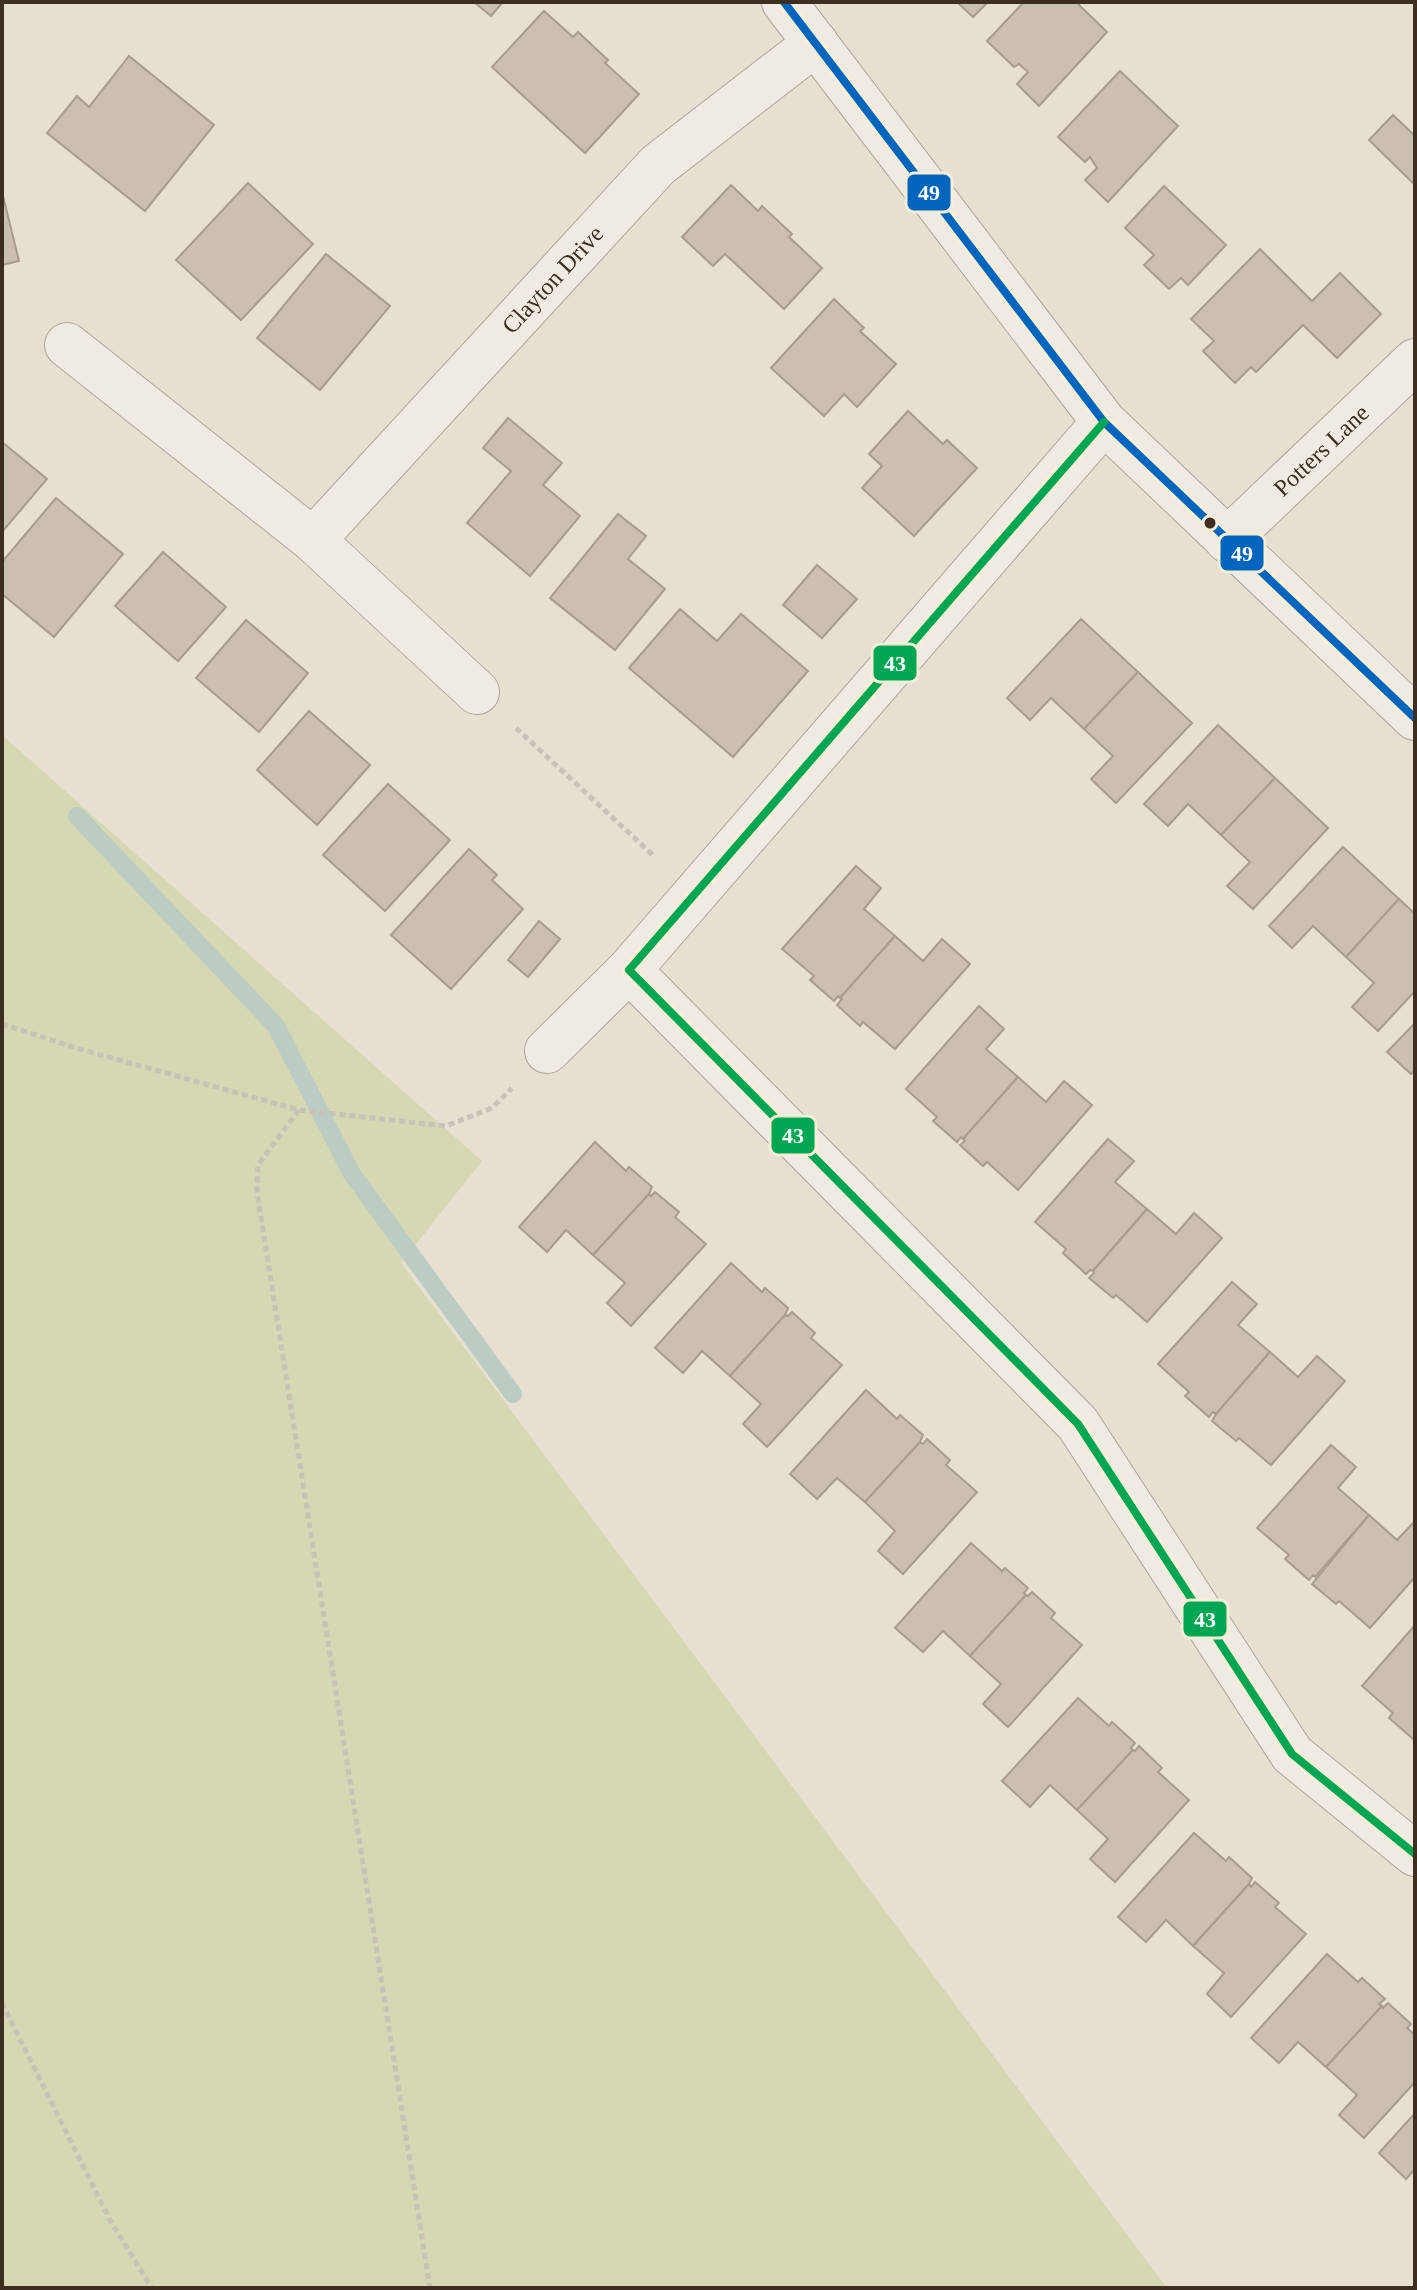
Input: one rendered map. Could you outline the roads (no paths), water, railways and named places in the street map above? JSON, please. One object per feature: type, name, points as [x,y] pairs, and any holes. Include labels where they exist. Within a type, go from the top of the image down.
[{"type":"street","points":[[784,2],[1104,422],[1415,718]]},
{"type":"street","name":"Clayton Drive","points":[[313,540],[658,165],[816,43]]},
{"type":"street","points":[[67,345],[313,540],[477,692]]},
{"type":"street","name":"Potters Lane","points":[[1227,540],[1415,361]]},
{"type":"street","points":[[547,1051],[629,970],[1104,422]]},
{"type":"street","points":[[629,970],[1078,1424],[1292,1754],[1415,1854]]},
{"type":"waterway","points":[[77,816],[276,1026],[352,1174],[513,1394]]}]
